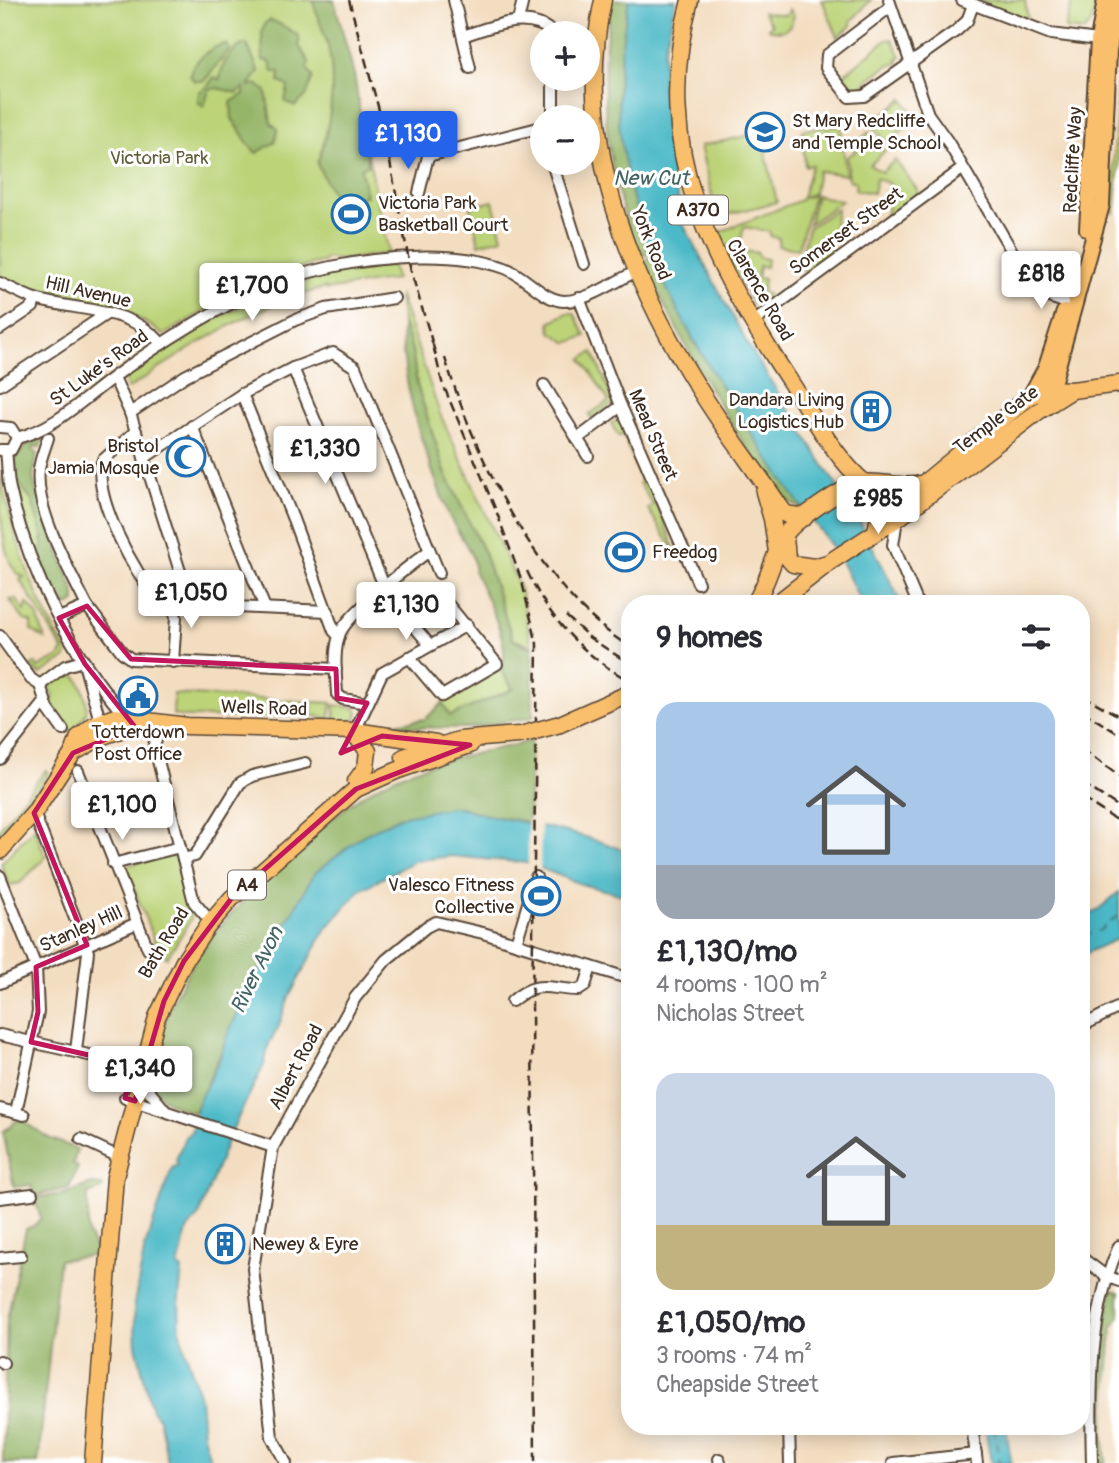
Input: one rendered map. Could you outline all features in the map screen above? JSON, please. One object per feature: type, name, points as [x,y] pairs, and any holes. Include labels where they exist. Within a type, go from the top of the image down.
[{"type":"highway","name":"York Road","points":[[596,105],[596,49],[603,0]]},
{"type":"highway","name":"Clarence Road","points":[[690,0],[675,75],[683,156],[710,244],[751,323],[818,425],[851,470],[868,484]]},
{"type":"highway","name":"York Road","points":[[600,136],[609,192],[637,271],[684,363],[785,514],[801,519]]},
{"type":"highway","name":"Temple Gate","points":[[1030,396],[1050,389],[1072,390],[1119,384]]},
{"type":"highway","name":"Temple Gate","points":[[824,564],[897,519],[1039,411],[1072,390]]},
{"type":"highway","points":[[758,595],[785,534],[841,488],[868,484],[906,487],[925,483],[1030,396]]},
{"type":"highway","name":"Clarence Road","points":[[818,425],[841,488]]},
{"type":"highway","name":"York Road","points":[[756,474],[770,509],[777,554]]},
{"type":"highway","points":[[868,484],[883,502],[873,532]]},
{"type":"highway","points":[[785,534],[785,549],[789,561],[797,566],[824,564]]},
{"type":"highway","points":[[777,554],[787,570],[801,573],[824,564]]},
{"type":"highway","points":[[787,595],[824,564]]},
{"type":"highway","name":"Bath Road","points":[[93,1463],[102,1372],[111,1211],[133,1065],[162,984],[188,937],[205,915],[291,832],[356,781],[385,764],[443,743],[464,743],[521,735],[560,724],[621,698]]},
{"type":"highway","name":"Wells Road","points":[[0,850],[34,813],[73,753],[100,728],[127,722],[168,727],[264,726],[443,743]]},
{"type":"highway","points":[[356,781],[366,766],[368,735],[408,732],[449,736],[464,743]]},
{"type":"highway","name":"Bath Road","points":[[130,1099],[157,1017],[184,961],[207,927],[231,899],[293,842],[363,785],[464,743]]},
{"type":"highway","name":"Bath Road","points":[[145,1081],[157,1017]]},
{"type":"main road","name":"Redcliffe Way","points":[[1030,396],[1046,367],[1067,303],[1090,213],[1098,40],[1105,0]]},
{"type":"main road","name":"Redcliffe Way","points":[[1039,411],[1050,389],[1102,205],[1116,0]]},
{"type":"street","points":[[454,0],[470,68]]},
{"type":"street","points":[[518,21],[523,0]]},
{"type":"street","points":[[962,0],[1051,34],[1098,40]]},
{"type":"street","points":[[973,5],[967,21],[910,65],[859,99],[845,93],[826,68],[825,62],[832,48],[889,4],[910,65],[928,114],[1033,287],[1043,295],[1067,303]]},
{"type":"street","points":[[463,36],[518,21],[530,24]]},
{"type":"street","points":[[419,193],[428,156],[530,130]]},
{"type":"street","name":"Somerset Street","points":[[751,323],[962,169]]},
{"type":"street","points":[[556,175],[584,264]]},
{"type":"street","name":"St Luke's Road","points":[[18,438],[42,431],[162,344],[257,292],[303,275],[360,262],[440,257],[491,264],[520,274],[549,297],[565,301],[579,298]]},
{"type":"street","points":[[579,298],[637,271]]},
{"type":"street","name":"Hill Avenue","points":[[0,283],[35,299],[137,321],[162,344]]},
{"type":"street","points":[[130,413],[185,376],[295,320],[326,309],[394,298]]},
{"type":"street","name":"Mead Street","points":[[579,298],[621,406],[698,583]]},
{"type":"street","points":[[0,329],[33,307],[35,299]]},
{"type":"street","points":[[0,385],[108,313]]},
{"type":"street","points":[[144,458],[242,394],[293,368],[326,355],[340,355],[355,367],[439,573]]},
{"type":"street","points":[[293,368],[385,588]]},
{"type":"street","points":[[114,377],[130,413],[190,603]]},
{"type":"street","points":[[544,385],[588,456]]},
{"type":"street","points":[[242,394],[334,631],[339,636]]},
{"type":"street","points":[[577,439],[621,406]]},
{"type":"street","points":[[1,424],[11,428],[18,438],[14,448],[3,451],[14,508],[59,618],[84,663],[127,722]]},
{"type":"street","points":[[192,426],[265,608]]},
{"type":"street","points":[[136,431],[103,460],[101,483],[125,550],[159,601],[172,604],[328,611]]},
{"type":"street","points":[[48,438],[38,471],[40,491],[59,548],[87,606],[127,656],[173,662],[336,669]]},
{"type":"street","points":[[897,519],[893,541],[895,552],[914,595]]},
{"type":"street","points":[[367,703],[339,697],[336,669],[339,636],[347,623],[429,551]]},
{"type":"street","points":[[409,657],[442,696],[497,664],[437,592]]},
{"type":"street","points":[[172,604],[176,617],[173,662]]},
{"type":"street","points":[[59,618],[87,606]]},
{"type":"street","points":[[407,618],[430,645]]},
{"type":"street","points":[[368,735],[364,716],[367,703],[382,673],[467,625]]},
{"type":"street","points":[[0,636],[32,679],[40,685],[45,702],[63,730]]},
{"type":"street","points":[[40,685],[65,666],[76,649]]},
{"type":"street","points":[[65,666],[84,663]]},
{"type":"street","points":[[84,663],[100,728]]},
{"type":"street","points":[[0,759],[45,702]]},
{"type":"street","points":[[168,727],[154,739],[155,751],[194,902],[205,915]]},
{"type":"street","points":[[183,859],[195,856],[240,783],[252,776],[305,763]]},
{"type":"street","points":[[78,771],[148,949]]},
{"type":"street","points":[[34,813],[87,946],[76,1051]]},
{"type":"street","points":[[113,863],[180,847]]},
{"type":"street","points":[[0,876],[36,967],[38,1012],[20,1113],[0,1109]]},
{"type":"street","points":[[516,943],[536,877]]},
{"type":"street","name":"Albert Road","points":[[286,1463],[272,1437],[253,1269],[273,1147],[351,1005],[396,951],[436,922],[516,943],[621,976]]},
{"type":"street","name":"Stanley Hill","points":[[0,983],[137,923]]},
{"type":"street","points":[[512,1001],[526,990],[545,985],[579,990],[585,986],[591,967]]},
{"type":"street","points":[[1090,1022],[1119,1007]]},
{"type":"street","points":[[0,1035],[133,1065]]},
{"type":"street","points":[[145,1081],[149,1091],[166,1111]]},
{"type":"street","points":[[130,1099],[273,1147]]},
{"type":"street","points":[[81,1139],[119,1157]]},
{"type":"street","points":[[0,1198],[32,1194]]},
{"type":"street","points":[[1092,1463],[1090,1385],[1106,1276],[1119,1246]]},
{"type":"street","points":[[0,1258],[20,1256]]},
{"type":"street","points":[[1090,1264],[1106,1276],[1119,1280]]},
{"type":"street","points":[[789,1435],[790,1463]]},
{"type":"street","points":[[893,1463],[976,1458],[973,1435]]},
{"type":"highlighted area","points":[[87,606],[131,659],[336,669],[337,698],[367,703],[341,753],[382,736],[470,745],[356,789],[231,899],[184,961],[164,1001],[135,1101],[125,1098],[133,1065],[31,1042],[38,1012],[36,967],[87,945],[34,813],[73,753],[135,727],[85,664],[59,618]]},
{"type":"green space","name":"Victoria Park","points":[[0,0],[334,0],[389,253],[341,260],[326,258],[323,262],[311,264],[215,305],[163,335],[126,313],[20,286],[0,277]]},
{"type":"green space","points":[[313,0],[334,0],[354,74],[368,165],[361,168],[366,196],[336,202],[317,164],[329,121],[332,76],[328,46]]},
{"type":"green space","points":[[612,0],[629,0],[620,97],[632,189],[651,252],[640,258],[619,195],[607,131],[605,65]]},
{"type":"green space","points":[[822,0],[871,0],[851,21],[851,26],[838,37]]},
{"type":"green space","points":[[977,0],[1025,0],[1028,21]]},
{"type":"green space","points":[[1073,0],[1097,0],[1091,23],[1084,31],[1065,29]]},
{"type":"green space","points":[[789,9],[794,16],[790,26],[782,31],[768,28],[772,25],[763,12],[787,15]]},
{"type":"green space","points":[[270,20],[299,36],[299,46],[309,62],[307,68],[313,77],[306,96],[295,106],[285,102],[288,86],[279,82],[280,72],[273,72],[270,62],[263,60],[262,32],[265,23]]},
{"type":"green space","points":[[892,39],[901,56],[897,58],[899,63],[889,65],[867,80],[860,91],[850,92],[840,78],[886,40]]},
{"type":"green space","points":[[226,44],[230,49],[204,81],[194,81],[190,75],[198,60],[215,47]]},
{"type":"green space","points":[[247,44],[259,72],[249,86],[257,84],[266,91],[271,123],[278,129],[275,142],[257,153],[232,119],[231,102],[244,94],[244,88],[237,93],[217,88],[209,90],[204,106],[198,102],[199,92],[207,87],[213,78],[220,79],[225,62],[232,52]]},
{"type":"green space","points":[[1119,68],[1119,167],[1114,213],[1111,208]]},
{"type":"green space","points":[[903,99],[917,119],[886,143],[871,123]]},
{"type":"green space","points":[[841,126],[846,175],[818,171],[814,193],[803,198],[814,195],[798,249],[778,246],[779,238],[770,236],[770,232],[744,227],[739,248],[723,246],[717,233],[801,200],[812,165],[805,166],[802,130]]},
{"type":"green space","points":[[869,132],[885,151],[870,165],[882,172],[895,160],[919,192],[886,218],[889,199],[892,199],[890,184],[876,178],[873,193],[855,190],[856,182],[849,180],[847,157],[856,151],[853,147]]},
{"type":"green space","points":[[761,133],[777,202],[717,217],[700,146]]},
{"type":"green space","points":[[816,195],[842,201],[809,224]]},
{"type":"green space","points":[[493,201],[502,238],[479,244],[470,207]]},
{"type":"green space","points":[[837,209],[829,257],[806,273],[799,265],[808,228]]},
{"type":"green space","points":[[723,249],[758,253],[758,257],[767,259],[766,267],[759,266],[757,278],[764,279],[762,293],[767,294],[769,300],[760,306],[752,304]]},
{"type":"green space","points":[[652,256],[695,344],[802,508],[786,498],[764,473],[716,398],[670,317],[643,262]]},
{"type":"green space","points":[[392,265],[396,279],[326,290],[325,288],[273,305],[247,317],[198,344],[128,389],[123,376],[185,336],[250,302],[319,277]]},
{"type":"green space","points":[[399,293],[440,414],[520,588],[532,648],[524,642],[513,640],[484,553],[445,472],[417,385],[412,350],[402,321]]},
{"type":"green space","points":[[567,313],[574,313],[586,336],[568,343],[551,332],[550,322]]},
{"type":"green space","points":[[402,321],[412,350],[417,385],[445,472],[484,553],[513,640],[532,648],[533,717],[469,728],[389,725],[425,719],[443,703],[450,716],[513,689],[500,668],[504,659],[504,648],[496,620],[474,570],[472,556],[448,513],[423,443],[405,371]]},
{"type":"green space","points":[[593,352],[614,403],[592,419],[589,415],[609,401],[582,359]]},
{"type":"green space","points":[[618,420],[630,440],[679,559],[648,509],[653,505],[639,483],[641,480],[623,434],[619,437],[611,423]]},
{"type":"green space","points":[[43,437],[40,447],[34,446],[33,451],[37,453],[33,478],[75,594],[75,602],[68,606],[57,598],[40,563],[43,538],[32,501],[14,476],[13,463],[19,454],[28,444]]},
{"type":"green space","points":[[0,475],[26,566],[44,610],[67,651],[66,658],[40,674],[30,667],[35,663],[38,668],[59,657],[63,650],[20,580],[24,577],[16,572],[10,562],[3,534]]},
{"type":"green space","points":[[14,479],[29,495],[39,517],[42,541],[40,563],[15,495]]},
{"type":"green space","points":[[16,599],[25,611],[27,603],[37,615],[45,639],[31,630],[31,622],[24,620],[10,600]]},
{"type":"green space","points":[[500,668],[513,689],[450,717],[442,702]]},
{"type":"green space","points":[[70,671],[80,683],[87,708],[83,718],[71,732],[50,706],[54,695],[48,685]]},
{"type":"green space","points":[[174,694],[332,703],[329,719],[302,713],[276,717],[187,717],[173,715]]},
{"type":"green space","points":[[334,705],[356,708],[358,713],[355,721],[335,722]]},
{"type":"green space","points":[[531,741],[528,822],[484,815],[461,807],[399,817],[362,836],[314,874],[250,987],[194,1113],[161,1097],[153,1082],[154,1065],[167,1015],[180,986],[216,932],[259,885],[341,811],[378,786],[433,764]]},
{"type":"green space","points":[[46,770],[48,772],[45,779],[0,835],[0,828]]},
{"type":"green space","points":[[34,828],[46,857],[20,883],[9,885],[1,863]]},
{"type":"green space","points":[[171,855],[176,859],[191,919],[167,958],[163,954],[166,951],[156,945],[128,874],[124,875],[122,870],[124,866]]},
{"type":"green space","points":[[19,1119],[49,1138],[77,1149],[73,1164],[78,1167],[69,1188],[33,1196],[31,1185],[14,1187],[3,1132]]},
{"type":"green space","points":[[91,1184],[103,1185],[102,1189],[88,1194],[88,1234],[98,1255],[59,1260],[38,1463],[3,1463],[7,1319],[26,1229],[34,1226],[41,1218],[34,1198],[64,1194]]},
{"type":"green space","points":[[1112,1290],[1119,1292],[1119,1317],[1112,1329],[1103,1432],[1106,1463],[1097,1463],[1097,1366]]},
{"type":"water","name":"New Cut","points":[[629,0],[676,0],[664,51],[663,98],[670,159],[684,226],[748,345],[862,526],[897,595],[858,595],[832,547],[788,488],[732,403],[680,315],[640,222],[627,172],[618,106],[622,45]]},
{"type":"water","points":[[451,807],[461,808],[542,826],[613,846],[621,849],[621,895],[581,884],[527,863],[450,856],[414,861],[360,890],[325,930],[289,997],[278,1028],[269,1043],[264,1065],[229,1136],[199,1215],[187,1230],[178,1267],[182,1269],[180,1332],[200,1398],[203,1434],[211,1463],[168,1463],[159,1419],[152,1410],[136,1346],[134,1304],[145,1247],[172,1168],[178,1165],[176,1160],[185,1137],[191,1132],[199,1100],[219,1061],[226,1038],[250,987],[314,874],[362,836],[399,817]]},
{"type":"water","points":[[1119,892],[1119,938],[1090,951],[1090,914]]},
{"type":"water","points":[[986,1435],[1007,1435],[1011,1463],[991,1463]]},
{"type":"pier","points":[[528,818],[541,822],[540,871],[528,867]]},
{"type":"ferry route","points":[[1090,934],[1099,931],[1119,915]]},
{"type":"ferry route","points":[[995,1435],[999,1463]]},
{"type":"railway","points":[[349,0],[382,121],[411,271],[436,355]]},
{"type":"railway","points":[[433,345],[442,382],[497,513],[522,582],[537,644],[532,1008],[535,1463]]},
{"type":"railway","points":[[445,358],[474,438],[515,519],[539,557],[567,592],[597,622],[621,640]]},
{"type":"railway","points":[[527,571],[545,604],[569,634],[597,660],[621,676]]},
{"type":"railway","points":[[566,616],[590,638],[621,658]]},
{"type":"railway","points":[[1090,700],[1119,716]]},
{"type":"railway","points":[[1090,716],[1119,734]]},
{"type":"railway","points":[[1090,755],[1119,776]]},
{"type":"railway","points":[[1090,788],[1119,807]]},
{"type":"railway","points":[[1090,803],[1119,822]]},
{"type":"place","name":"St Mary Redcliffe and Temple School","points":[[765,132]]},
{"type":"place","name":"Victoria Park Basketball Court","points":[[351,214]]},
{"type":"place","name":"Dandara Living Logistics Hub","points":[[871,411]]},
{"type":"place","name":"Bristol Jamia Mosque","points":[[186,457]]},
{"type":"place","name":"Freedog","points":[[625,552]]},
{"type":"place","name":"Totterdown Post Office","points":[[138,696]]},
{"type":"place","name":"Valesco Fitness Collective","points":[[541,896]]},
{"type":"place","name":"Newey & Eyre","points":[[225,1244]]},
{"type":"water label","name":"River Avon","points":[[257,970]]}]
